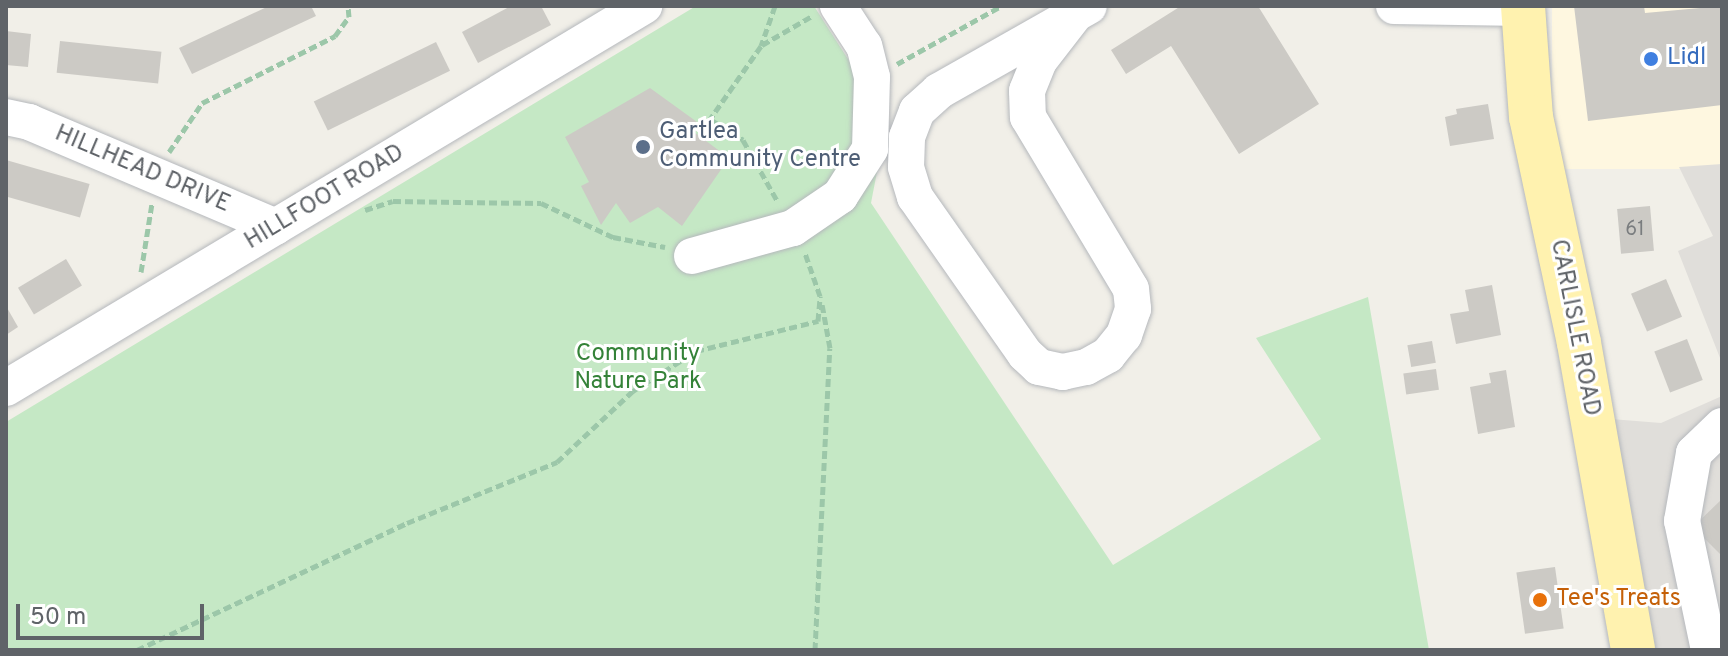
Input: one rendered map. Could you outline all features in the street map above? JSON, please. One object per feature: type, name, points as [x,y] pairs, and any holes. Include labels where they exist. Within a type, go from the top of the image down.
[{"type":"main road","name":"CARLISLE ROAD","points":[[1523,7],[1531,117],[1579,343],[1633,650]]},
{"type":"street","name":"HILLFOOT ROAD","points":[[6,388],[644,6]]},
{"type":"street","points":[[1394,6],[1523,7]]},
{"type":"street","points":[[692,256],[793,228],[840,196],[870,149],[872,77],[864,46],[826,10]]},
{"type":"street","points":[[1081,12],[1039,61],[1027,91],[1028,117],[1131,289],[1133,309],[1124,335],[1108,355],[1086,367],[1063,372],[1039,367],[1025,354],[915,197],[906,167],[907,137],[917,111],[928,101],[1081,12]]},
{"type":"street","name":"HILLHEAD DRIVE","points":[[6,117],[29,122],[276,227]]},
{"type":"street","points":[[1709,650],[1682,521],[1694,453],[1722,426]]},
{"type":"path","points":[[142,307],[141,251],[157,177],[184,123],[202,103],[335,36],[349,17],[348,6]]},
{"type":"path","points":[[775,6],[761,46],[710,119],[743,140],[793,228],[820,296],[830,348],[815,650]]},
{"type":"path","points":[[872,77],[1001,6]]},
{"type":"path","points":[[761,46],[826,10]]},
{"type":"path","points":[[358,212],[393,201],[541,203],[613,237],[692,256]]},
{"type":"path","points":[[137,650],[378,536],[557,462],[633,391],[696,351],[818,321],[820,296]]},
{"type":"shaded area","points":[[1552,6],[1722,6],[1722,169],[1552,169]]},
{"type":"shaded area","points":[[1722,164],[1722,363],[1678,251],[1713,236],[1679,167]]},
{"type":"shaded area","points":[[1722,396],[1722,650],[1655,650],[1611,419],[1661,423]]},
{"type":"green space","name":"Community Nature Park","points":[[696,6],[814,6],[887,120],[871,203],[1113,565],[1321,439],[1256,338],[1368,297],[1429,650],[6,650],[6,422]]},
{"type":"building","points":[[269,6],[311,6],[316,16],[192,74],[179,48]]},
{"type":"building","points":[[511,6],[541,6],[551,25],[478,63],[462,32]]},
{"type":"building","points":[[1181,6],[1258,6],[1319,104],[1239,154],[1171,46],[1126,74],[1111,50]]},
{"type":"building","name":"Lidl","points":[[1574,6],[1644,6],[1645,13],[1722,6],[1722,105],[1588,121]]},
{"type":"building","points":[[6,31],[31,34],[28,67],[6,65]]},
{"type":"building","points":[[60,41],[161,52],[158,83],[57,73]]},
{"type":"building","points":[[436,42],[450,71],[328,130],[314,102]]},
{"type":"building","name":"Gartlea Community Centre","points":[[650,88],[704,127],[694,132],[729,158],[682,226],[658,207],[630,223],[616,203],[601,225],[581,186],[589,182],[565,137]]},
{"type":"building","points":[[1488,104],[1494,139],[1450,146],[1445,117],[1457,114],[1456,109]]},
{"type":"building","points":[[6,160],[90,184],[80,218],[6,196]]},
{"type":"building","points":[[1650,206],[1654,251],[1621,254],[1617,209]]},
{"type":"building","points":[[66,259],[82,286],[34,314],[18,288]]},
{"type":"building","points":[[1666,279],[1682,317],[1647,332],[1631,294]]},
{"type":"building","points":[[1492,285],[1501,335],[1456,344],[1450,314],[1469,311],[1465,290]]},
{"type":"building","points":[[6,306],[18,327],[6,335]]},
{"type":"building","points":[[1687,339],[1703,380],[1670,393],[1654,352]]},
{"type":"building","points":[[1432,341],[1436,363],[1411,367],[1407,345]]},
{"type":"building","points":[[1436,369],[1439,390],[1406,394],[1403,374]]},
{"type":"building","points":[[1506,370],[1515,427],[1478,434],[1470,387],[1491,383],[1489,373]]},
{"type":"building","points":[[1722,499],[1722,556],[1693,527]]},
{"type":"building","name":"Tee's Treats","points":[[1555,567],[1564,628],[1525,634],[1516,572]]},
{"type":"place","name":"Lidl","points":[[1651,59]]},
{"type":"place","name":"Gartlea Community Centre","points":[[643,147]]},
{"type":"place","name":"Tee's Treats","points":[[1540,600]]}]
